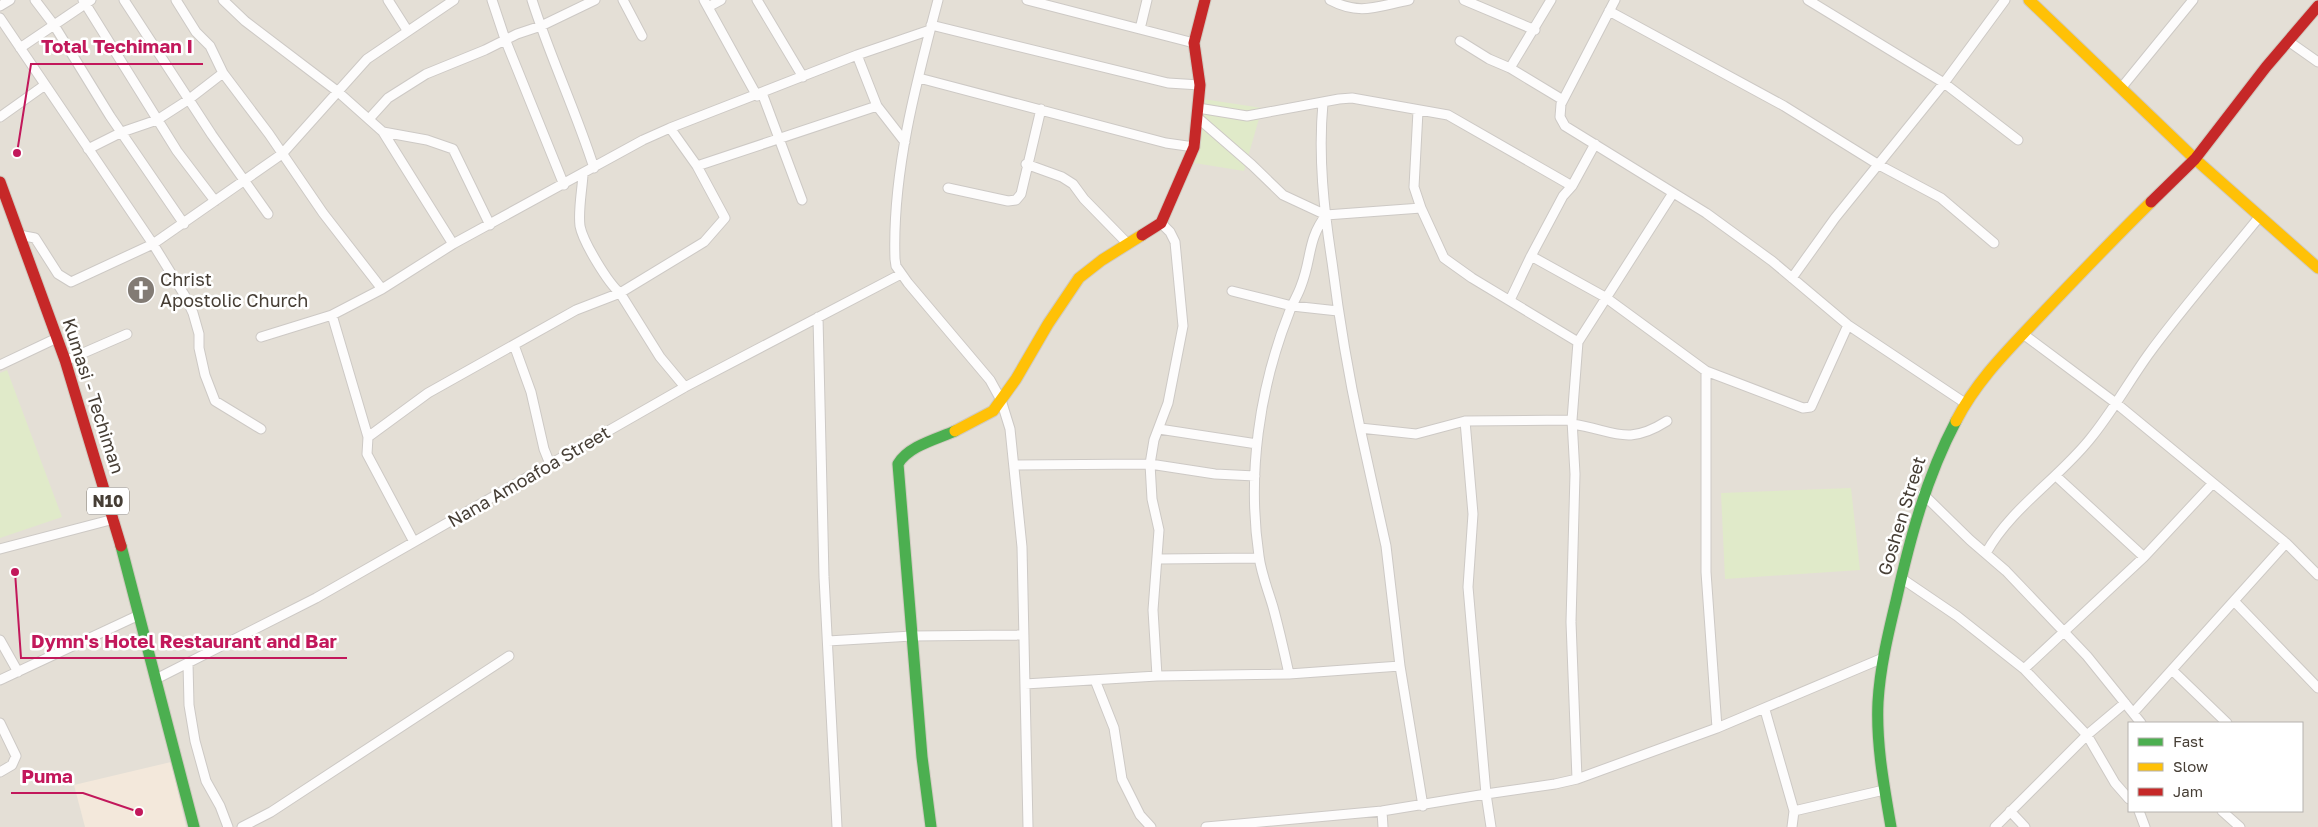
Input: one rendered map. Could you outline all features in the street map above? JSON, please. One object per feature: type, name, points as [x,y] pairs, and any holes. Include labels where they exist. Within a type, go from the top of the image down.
[{"type":"main road","points":[[931,827],[912,636],[898,464],[902,457],[910,452],[983,418],[993,411],[1079,278],[1127,243],[1160,223],[1194,147],[1200,85],[1194,42],[1205,0]]},
{"type":"main road","points":[[2029,0],[2122,87],[2195,159],[2318,268]]},
{"type":"main road","name":"Goshen Street","points":[[1891,827],[1879,752],[1878,703],[1883,658],[1923,494],[1943,445],[1965,403],[1989,370],[2107,245],[2195,159],[2318,6]]},
{"type":"main road","name":"Kumasi - Techiman","points":[[0,182],[65,361],[114,519],[172,734],[194,827]]},
{"type":"street","points":[[0,6],[10,0]]},
{"type":"street","points":[[35,0],[54,25],[122,132],[184,224]]},
{"type":"street","points":[[124,0],[188,100],[268,214]]},
{"type":"street","points":[[176,0],[196,32],[210,46],[223,73],[269,134],[323,213],[382,288]]},
{"type":"street","points":[[223,0],[245,21],[337,91],[383,132],[454,244]]},
{"type":"street","points":[[388,0],[408,30]]},
{"type":"street","points":[[19,235],[34,238],[58,274],[70,282],[153,244],[282,154],[367,59],[454,0]]},
{"type":"street","points":[[492,0],[564,185]]},
{"type":"street","points":[[532,0],[580,124],[594,168]]},
{"type":"street","points":[[369,119],[388,98],[426,74],[541,26],[595,0]]},
{"type":"street","points":[[623,0],[642,36]]},
{"type":"street","points":[[721,0],[706,3],[760,94],[802,200]]},
{"type":"street","points":[[757,0],[803,77]]},
{"type":"street","points":[[938,0],[905,142],[897,193],[894,246],[896,266],[990,380],[1001,400],[1010,430],[1022,548],[1028,827]]},
{"type":"street","points":[[1027,0],[1194,42]]},
{"type":"street","points":[[1140,29],[1147,0]]},
{"type":"street","points":[[1330,0],[1343,7],[1361,10],[1408,0]]},
{"type":"street","points":[[1464,0],[1535,30]]},
{"type":"street","points":[[1510,68],[1552,0]]},
{"type":"street","points":[[1615,0],[1563,100],[1560,116],[1565,126],[1713,218],[1792,278],[1848,325],[1965,403]]},
{"type":"street","points":[[1808,0],[1944,83],[2018,140]]},
{"type":"street","points":[[1792,278],[1835,218],[1879,166],[1944,83],[2005,0]]},
{"type":"street","points":[[2122,87],[2192,0]]},
{"type":"street","points":[[20,48],[87,1],[177,151],[216,201]]},
{"type":"street","points":[[1609,11],[1784,106],[1879,166],[1941,198],[1994,242]]},
{"type":"street","points":[[0,18],[153,244],[193,313],[199,334],[199,348],[205,374],[216,401],[261,429]]},
{"type":"street","points":[[261,337],[332,316],[454,244],[670,128],[931,27],[1168,83],[1200,85]]},
{"type":"street","points":[[1460,41],[1563,100]]},
{"type":"street","points":[[2288,42],[2318,62]]},
{"type":"street","points":[[857,55],[877,106],[905,142]]},
{"type":"street","points":[[88,149],[122,132],[158,120],[223,73]]},
{"type":"street","points":[[919,78],[1166,143],[1194,147]]},
{"type":"street","points":[[0,117],[45,85]]},
{"type":"street","points":[[1198,113],[1248,116],[1352,98],[1448,115],[1572,186]]},
{"type":"street","points":[[1323,102],[1322,179],[1338,310],[1360,428],[1386,546],[1400,666],[1424,806]]},
{"type":"street","points":[[697,166],[877,106]]},
{"type":"street","points":[[948,188],[1008,201],[1016,200],[1020,194],[1040,109]]},
{"type":"street","points":[[1418,110],[1414,188],[1444,258],[1578,342]]},
{"type":"street","points":[[1198,113],[1283,195],[1326,215],[1421,208]]},
{"type":"street","points":[[368,437],[428,393],[576,310],[620,293],[704,242],[724,218],[697,166],[670,128]]},
{"type":"street","points":[[383,132],[427,140],[453,149],[490,225]]},
{"type":"street","points":[[1510,300],[1563,196],[1572,186],[1595,144]]},
{"type":"street","points":[[1026,164],[1062,177],[1073,184],[1084,199],[1127,243]]},
{"type":"street","points":[[583,175],[580,224],[582,234],[610,282],[620,293],[660,357],[685,388]]},
{"type":"street","points":[[1577,779],[1571,622],[1575,474],[1572,422],[1578,342],[1673,193]]},
{"type":"street","points":[[1288,674],[1277,621],[1259,558],[1255,528],[1257,444],[1263,403],[1292,306],[1301,286],[1316,229],[1326,215]]},
{"type":"street","points":[[1986,553],[1996,536],[2010,520],[2090,440],[2148,355],[2260,216]]},
{"type":"street","points":[[1157,676],[1153,632],[1159,530],[1152,499],[1150,464],[1154,440],[1159,429],[1177,364],[1183,326],[1175,242],[1170,232],[1160,223]]},
{"type":"street","points":[[1531,256],[1605,298],[1706,372],[1803,408],[1811,407],[1848,325]]},
{"type":"street","name":"Nana Amoafoa Street","points":[[156,679],[316,598],[685,388],[901,274]]},
{"type":"street","points":[[1232,290],[1292,306],[1338,310]]},
{"type":"street","points":[[332,316],[368,437],[367,454],[414,542]]},
{"type":"street","points":[[818,317],[824,577],[837,827]]},
{"type":"street","points":[[65,361],[127,334]]},
{"type":"street","points":[[2023,334],[2116,404],[2213,483],[2286,543],[2318,575]]},
{"type":"street","points":[[0,365],[57,338]]},
{"type":"street","points":[[514,345],[531,392],[544,449],[550,464]]},
{"type":"street","points":[[1706,372],[1706,572],[1718,728]]},
{"type":"street","points":[[1360,428],[1416,434],[1464,421],[1572,422],[1614,434],[1634,436],[1652,430],[1667,421]]},
{"type":"street","points":[[1464,421],[1473,514],[1468,587],[1486,794],[1491,827]]},
{"type":"street","points":[[1159,429],[1257,444]]},
{"type":"street","points":[[1014,465],[1150,464],[1215,474],[1255,476]]},
{"type":"street","points":[[2056,476],[2144,557]]},
{"type":"street","points":[[2024,669],[2144,557],[2213,483]]},
{"type":"street","points":[[1923,494],[2006,571],[2087,656],[2140,722]]},
{"type":"street","points":[[0,549],[114,519]]},
{"type":"street","points":[[2133,713],[2286,543]]},
{"type":"street","points":[[1158,559],[1259,558]]},
{"type":"street","points":[[1901,578],[1958,616],[2024,669],[2087,735],[2115,783],[2128,798]]},
{"type":"street","points":[[2234,601],[2318,688]]},
{"type":"street","points":[[0,680],[139,615]]},
{"type":"street","points":[[828,641],[912,636],[1024,635]]},
{"type":"street","points":[[0,640],[18,672]]},
{"type":"street","points":[[242,827],[271,812],[510,656]]},
{"type":"street","points":[[1206,827],[1424,806],[1577,779],[1764,710],[1883,658]]},
{"type":"street","points":[[188,663],[189,705],[195,741],[206,781],[220,806],[228,827]]},
{"type":"street","points":[[1025,684],[1157,676],[1288,674],[1400,666]]},
{"type":"street","points":[[2172,670],[2226,722]]},
{"type":"street","points":[[1095,680],[1114,728],[1122,779],[1140,815],[1151,827]]},
{"type":"street","points":[[1995,827],[2087,735],[2125,703]]},
{"type":"street","points":[[1764,710],[1794,811],[1792,827]]},
{"type":"street","points":[[0,723],[16,756],[12,766],[0,772]]},
{"type":"street","points":[[1794,811],[1884,790]]},
{"type":"street","points":[[1382,811],[1383,827]]},
{"type":"street","points":[[2010,811],[2025,827]]},
{"type":"street","points":[[2139,812],[2145,827]]},
{"type":"street","points":[[2223,812],[2240,827]]},
{"type":"shaded area","points":[[0,0],[2318,0],[2318,827],[0,827]]},
{"type":"shaded area","points":[[171,762],[186,827],[85,827],[74,785]]},
{"type":"green space","points":[[1203,99],[1262,108],[1244,171],[1188,162]]},
{"type":"green space","points":[[7,370],[62,517],[0,538],[0,373]]},
{"type":"green space","points":[[1851,488],[1860,570],[1725,579],[1721,493]]},
{"type":"traffic: fast","points":[[1891,827],[1878,733],[1878,702],[1882,664],[1913,531],[1936,464],[1956,421]]},
{"type":"traffic: fast","points":[[931,827],[922,757],[898,464],[909,452],[955,431]]},
{"type":"traffic: fast","points":[[121,546],[194,827]]},
{"type":"traffic: slow","points":[[2029,0],[2195,159],[2318,268]]},
{"type":"traffic: slow","points":[[1956,421],[1973,392],[2005,354],[2151,202]]},
{"type":"traffic: slow","points":[[955,431],[993,411],[1016,379],[1048,324],[1079,278],[1102,260],[1142,235]]},
{"type":"traffic: jam","points":[[1142,235],[1161,223],[1194,147],[1200,85],[1194,43],[1205,0]]},
{"type":"traffic: jam","points":[[2151,202],[2195,159],[2266,67],[2318,6]]},
{"type":"traffic: jam","points":[[0,182],[65,360],[121,546]]},
{"type":"place","name":"Total Techiman I","points":[[17,153]]},
{"type":"place","name":"Christ Apostolic Church","points":[[141,290]]},
{"type":"place","name":"Dymn's Hotel Restaurant and Bar","points":[[15,572]]},
{"type":"place","name":"Puma","points":[[139,812]]}]
